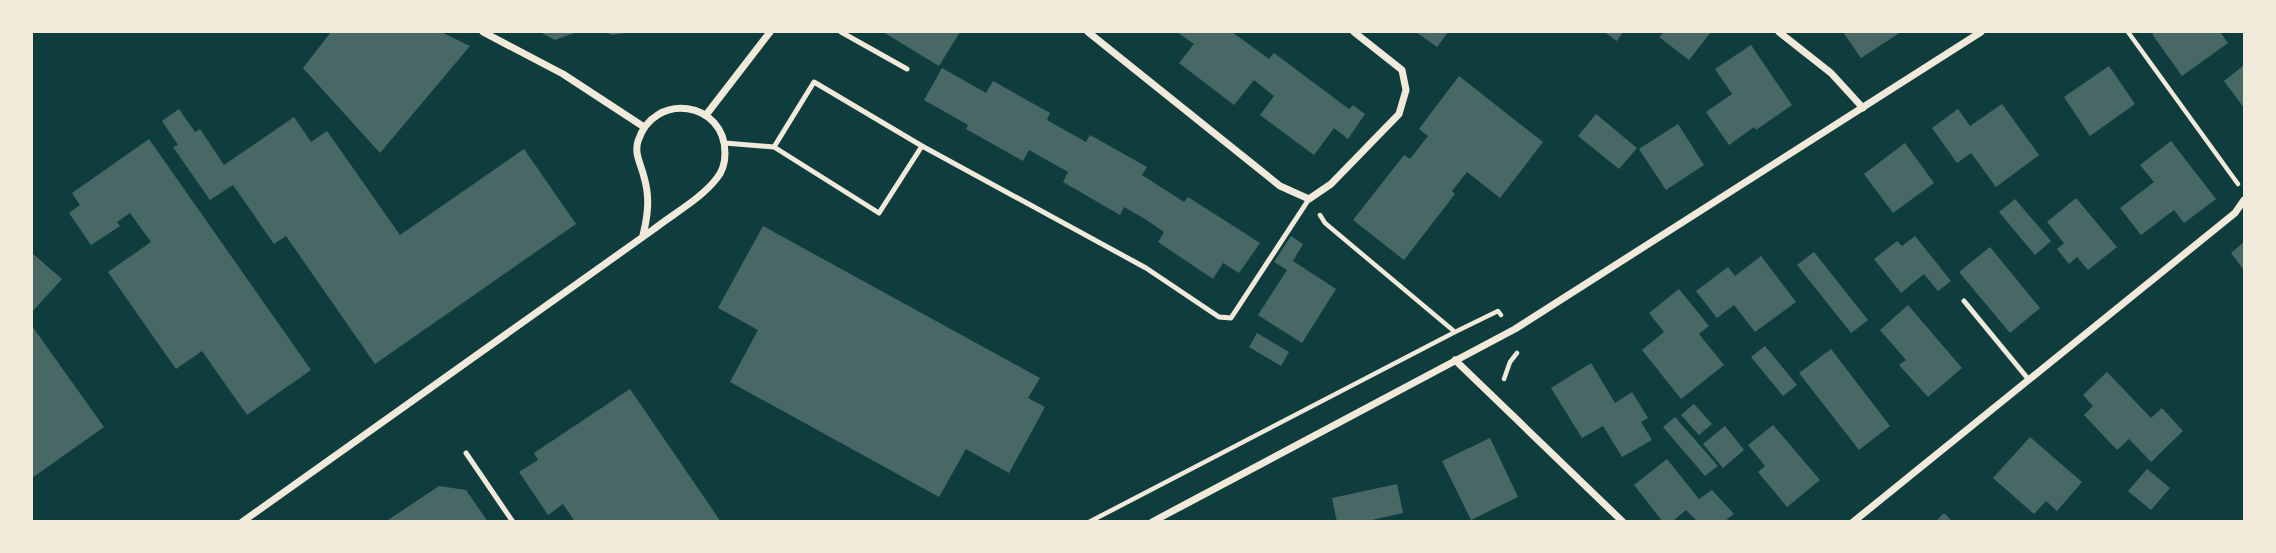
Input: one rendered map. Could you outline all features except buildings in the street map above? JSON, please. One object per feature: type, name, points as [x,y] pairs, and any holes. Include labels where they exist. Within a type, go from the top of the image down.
[{"type":"street","points":[[483,32],[563,74],[644,127]]},
{"type":"street","points":[[706,115],[770,32]]},
{"type":"street","points":[[1088,32],[1280,186],[1310,199],[1331,184],[1399,114],[1406,90],[1402,70],[1354,32]]},
{"type":"street","points":[[1779,32],[1831,73],[1863,108]]},
{"type":"street","points":[[1152,522],[1515,329],[1981,32]]},
{"type":"street","points":[[242,522],[654,229],[706,189],[719,177],[725,160],[725,143],[719,127],[706,115],[690,108],[673,108],[657,115],[644,127],[638,143],[638,161],[645,177],[649,210],[643,235]]},
{"type":"street","points":[[1853,522],[2235,213],[2245,200]]},
{"type":"street","points":[[1455,360],[1623,522]]},
{"type":"lane","points":[[841,32],[906,69]]},
{"type":"lane","points":[[774,147],[814,82],[922,146],[1146,268],[1219,317],[1231,318],[1310,199]]},
{"type":"lane","points":[[725,143],[774,147],[879,213],[922,146]]},
{"type":"lane","points":[[1964,301],[2029,380]]},
{"type":"lane","points":[[466,453],[513,522]]},
{"type":"path","points":[[2127,32],[2235,181],[2245,189]]},
{"type":"path","points":[[1310,199],[1325,223],[1455,332]]},
{"type":"path","points":[[1089,522],[1498,311],[1515,329],[1526,347],[1510,362],[1496,400]]}]
